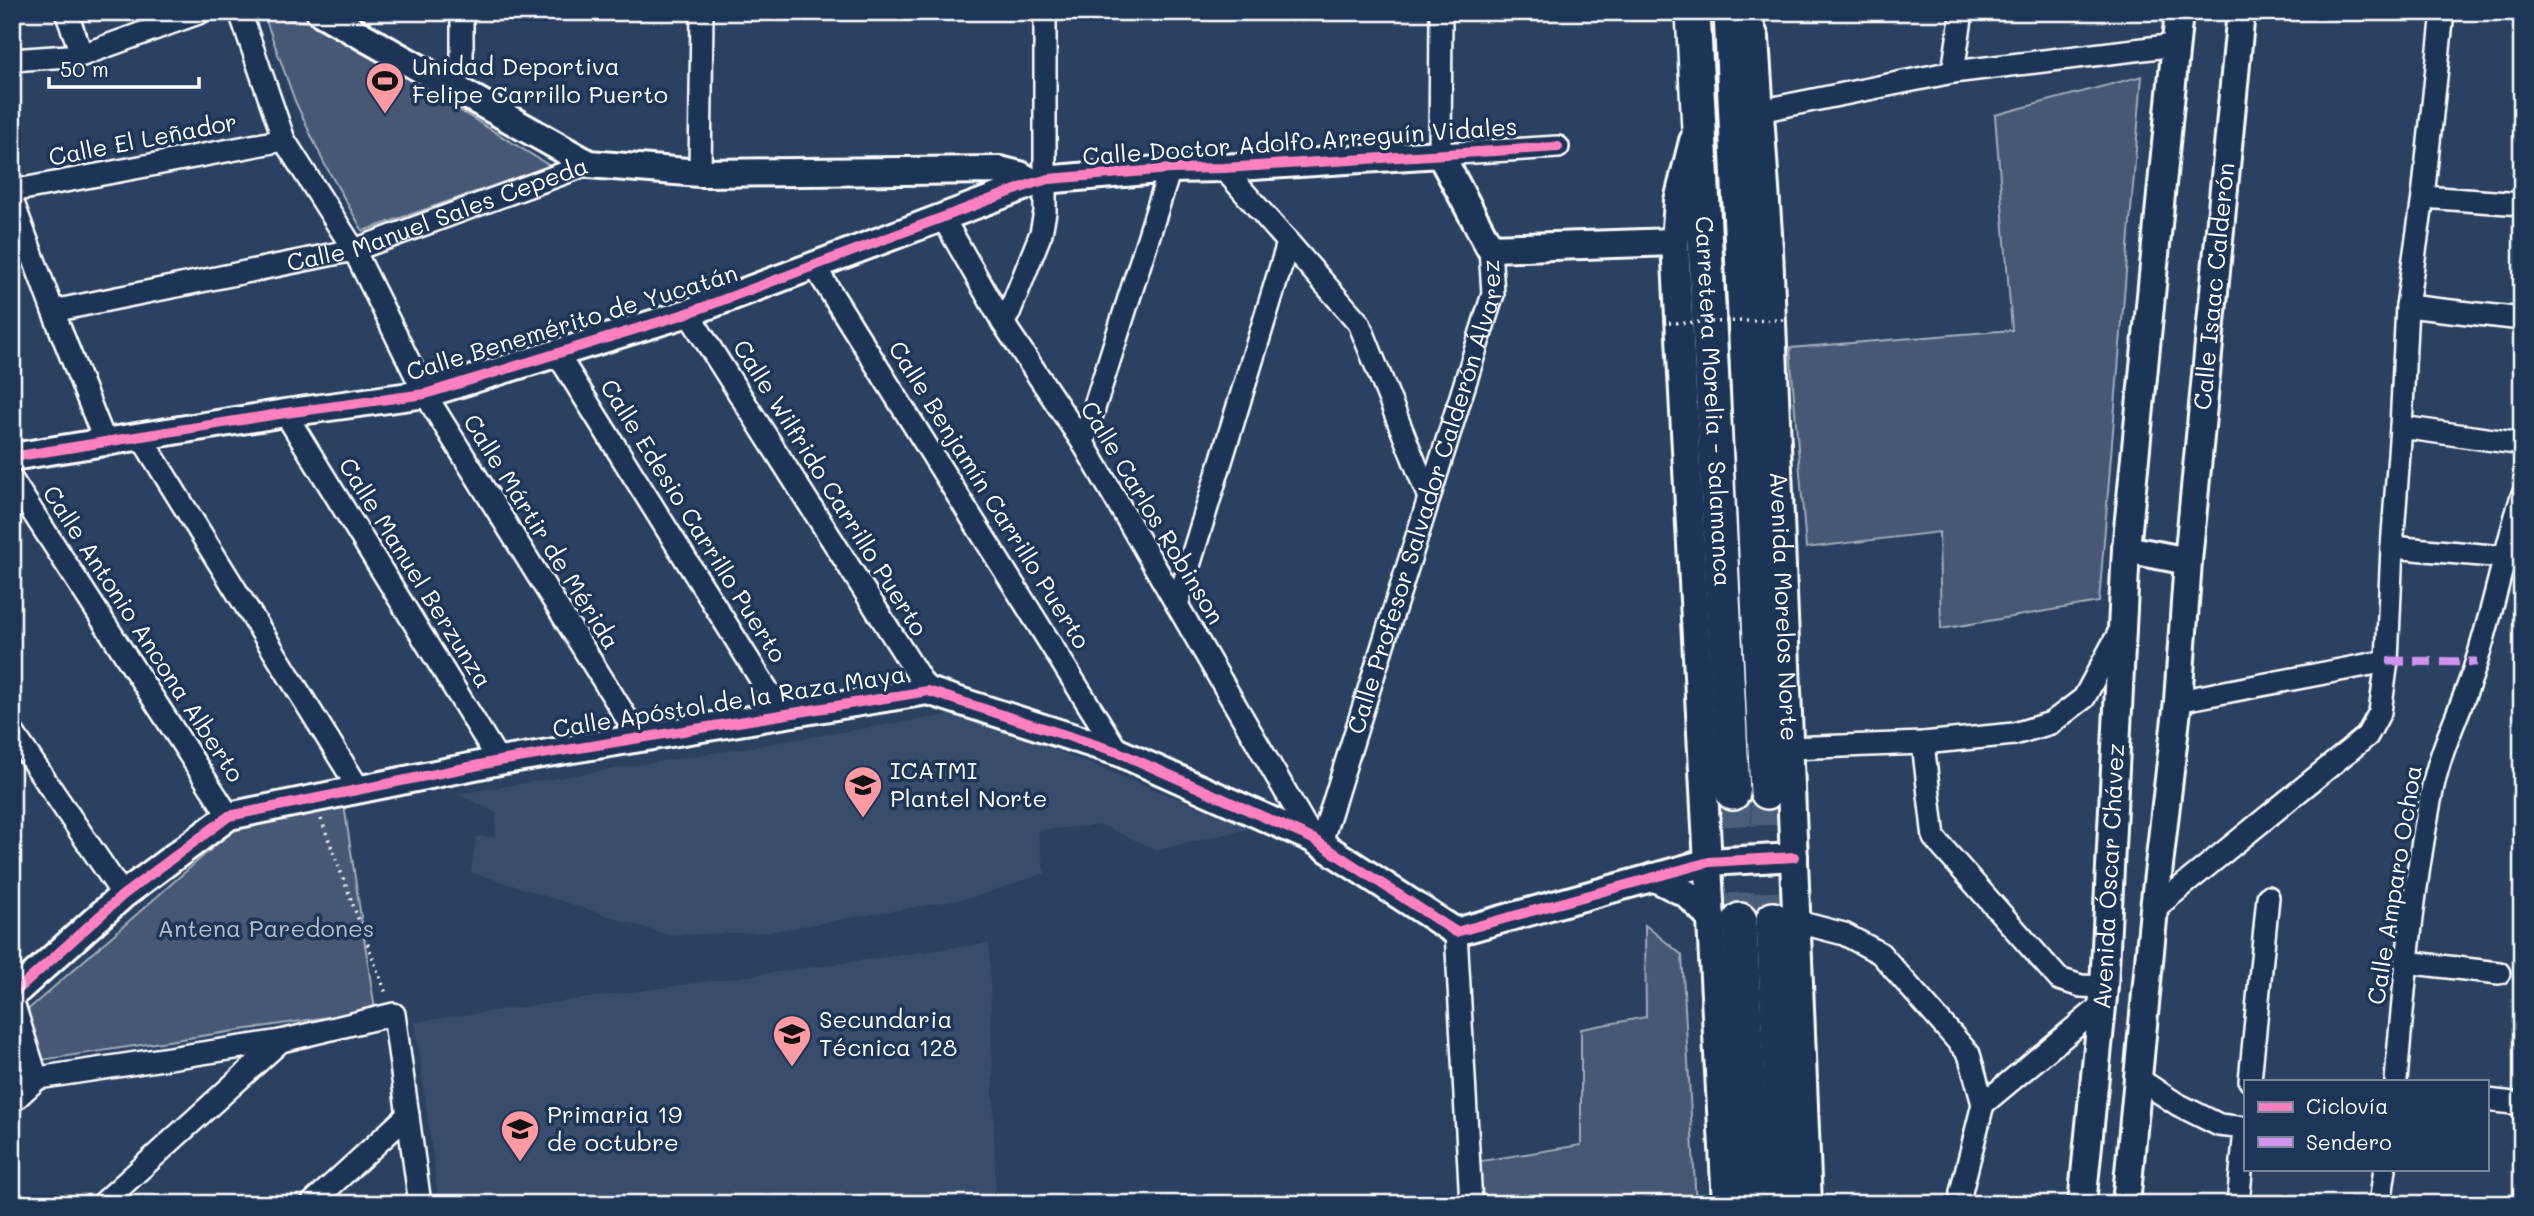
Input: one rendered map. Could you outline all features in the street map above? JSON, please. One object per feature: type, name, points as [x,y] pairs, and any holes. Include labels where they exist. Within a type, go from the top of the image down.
[{"type":"highway","name":"Carretera Morelia - Salamanca","points":[[1693,12],[1733,793]]},
{"type":"highway","name":"Carretera Morelia - Salamanca","points":[[1731,12],[1767,792]]},
{"type":"highway","points":[[1726,919],[1754,1204]]},
{"type":"highway","points":[[1785,920],[1786,1204]]},
{"type":"street","points":[[66,12],[82,55]]},
{"type":"street","points":[[12,60],[82,55],[201,12]]},
{"type":"street","name":"Calle Mártir de Mérida","points":[[240,12],[284,140],[354,250],[425,394],[639,738]]},
{"type":"street","points":[[320,12],[589,164]]},
{"type":"street","points":[[462,12],[462,71]]},
{"type":"street","points":[[700,173],[702,12]]},
{"type":"street","points":[[1003,323],[1041,233],[1045,212],[1039,182],[1045,12]]},
{"type":"street","points":[[1440,154],[1441,12]]},
{"type":"street","name":"Avenida Morelos Norte","points":[[1745,12],[1755,37],[1769,249],[1794,858],[1785,920],[1808,1204]]},
{"type":"street","points":[[1953,72],[1962,12]]},
{"type":"street","points":[[2179,12],[2126,549],[2188,561]]},
{"type":"street","name":"Calle Isaac Calderón","points":[[2188,561],[2241,12]]},
{"type":"street","points":[[2154,909],[2367,736],[2380,712],[2388,661],[2407,306],[2423,197],[2443,12]]},
{"type":"street","points":[[1759,111],[1953,72],[2176,45]]},
{"type":"street","points":[[1699,119],[1678,201],[1675,242],[1709,862],[1726,919],[1727,1204]]},
{"type":"street","name":"Calle El Leñador","points":[[12,191],[284,140]]},
{"type":"street","name":"Calle Doctor Adolfo Arreguín Vidales","points":[[1039,182],[1170,169],[1558,147]]},
{"type":"street","name":"Calle Profesor Salvador Calderón Álvarez","points":[[1318,842],[1324,833],[1493,295],[1490,248],[1440,154]]},
{"type":"street","name":"Calle Manuel Sales Cepeda","points":[[53,311],[354,250],[589,164],[700,173],[1000,170],[1039,182]]},
{"type":"street","points":[[1223,168],[1359,323],[1429,498]]},
{"type":"street","points":[[1083,443],[1170,169]]},
{"type":"street","name":"Calle Benemérito de Yucatán","points":[[12,457],[285,413],[425,394],[688,313],[1039,182]]},
{"type":"street","points":[[2423,197],[2522,204]]},
{"type":"street","points":[[12,200],[105,442]]},
{"type":"street","name":"Calle Carlos Robinson","points":[[943,218],[1003,323],[1083,443],[1318,842]]},
{"type":"street","points":[[1490,248],[1675,242]]},
{"type":"street","points":[[1177,605],[1288,243]]},
{"type":"street","name":"Calle Benjamín Carrillo Puerto","points":[[816,267],[1118,752]]},
{"type":"street","points":[[2407,306],[2522,319]]},
{"type":"street","name":"Calle Wilfrido Carrillo Puerto","points":[[688,313],[928,691]]},
{"type":"street","name":"Calle Edesio Carrillo Puerto","points":[[558,355],[783,715]]},
{"type":"street","name":"Calle Manuel Berzunza","points":[[285,413],[499,761]]},
{"type":"street","points":[[2401,427],[2522,444]]},
{"type":"street","points":[[141,437],[359,789]]},
{"type":"street","name":"Calle Antonio Ancona Alberto","points":[[12,480],[229,816]]},
{"type":"street","name":"Calle Amparo Ochoa","points":[[2396,1080],[2405,962],[2432,789],[2451,728],[2477,662],[2503,557],[2522,496]]},
{"type":"street","points":[[2392,547],[2503,557]]},
{"type":"street","name":"Avenida Óscar Chávez","points":[[2082,1204],[2103,996],[2126,549]]},
{"type":"street","name":"Avenida Óscar Chávez","points":[[2126,1204],[2154,909],[2178,701],[2188,561]]},
{"type":"street","points":[[1789,748],[1923,743],[2014,734],[2051,723],[2084,698],[2120,631]]},
{"type":"street","points":[[2178,701],[2388,661]]},
{"type":"street","name":"Calle Apóstol de la Raza Maya","points":[[12,997],[123,895],[229,816],[499,761],[928,691],[1118,752],[1318,842],[1456,932]]},
{"type":"street","points":[[12,731],[123,895]]},
{"type":"street","points":[[1923,743],[1934,838],[2059,979],[2103,996],[1983,1104]]},
{"type":"street","points":[[1471,1204],[1456,932],[1709,862],[1794,858]]},
{"type":"street","points":[[1653,877],[1687,894],[1726,919]]},
{"type":"street","points":[[2250,1080],[2268,897]]},
{"type":"street","points":[[1785,920],[1844,934],[1880,953],[1969,1054],[1983,1104],[1961,1192],[1961,1204]]},
{"type":"street","points":[[2405,962],[2499,973]]},
{"type":"street","points":[[12,997],[37,1079]]},
{"type":"street","points":[[12,1082],[281,1041],[394,1014],[420,1204]]},
{"type":"street","points":[[102,1204],[281,1041]]},
{"type":"street","points":[[12,1102],[37,1079]]},
{"type":"street","points":[[2139,1079],[2177,1104],[2219,1125],[2244,1129]]},
{"type":"street","points":[[2488,1100],[2522,1104]]},
{"type":"street","points":[[312,1204],[408,1115]]},
{"type":"street","points":[[2238,1204],[2244,1140]]},
{"type":"street","points":[[2380,1204],[2385,1170]]},
{"type":"path","points":[[1669,323],[1783,320]]},
{"type":"path","points":[[314,799],[394,1014]]},
{"type":"shaded area","name":"ICATMI Plantel Norte","points":[[961,713],[1252,828],[1157,850],[1102,825],[1037,830],[1045,873],[974,897],[767,932],[668,935],[471,872],[476,837],[495,837],[497,813],[458,794]]},
{"type":"shaded area","name":"Secundaria Técnica 128","points":[[989,943],[996,1204],[439,1204],[415,1022]]},
{"type":"green space","name":"Unidad Deportiva Felipe Carrillo Puerto","points":[[264,15],[320,24],[550,166],[363,231],[324,163],[295,101]]},
{"type":"green space","points":[[2142,76],[2099,602],[1941,629],[1939,532],[1806,548],[1790,348],[2012,330],[1995,115]]},
{"type":"green space","name":"Antena Paredones","points":[[344,805],[375,1010],[41,1060],[23,1014],[242,822]]},
{"type":"green space","points":[[1645,925],[1682,955],[1696,1204],[1478,1204],[1475,1162],[1581,1145],[1581,1029],[1646,1017]]},
{"type":"tunnel","points":[[1767,792],[1773,919]]},
{"type":"tunnel","points":[[1733,793],[1740,920]]},
{"type":"marked path","points":[[2491,12],[2522,14]]},
{"type":"marked path","points":[[2387,661],[2477,662]]},
{"type":"cycle path","points":[[12,457],[285,413],[425,394],[688,313],[1049,179],[1170,169],[1558,147]]},
{"type":"cycle path","points":[[12,995],[123,895],[229,816],[499,761],[928,691],[1118,752],[1313,839],[1456,932],[1709,862],[1794,857]]},
{"type":"place","name":"Unidad Deportiva Felipe Carrillo Puerto","points":[[385,115]]},
{"type":"place","name":"ICATMI Plantel Norte","points":[[863,819]]},
{"type":"place","name":"Secundaria Técnica 128","points":[[792,1068]]},
{"type":"place","name":"Primaria 19 de octubre","points":[[520,1163]]}]
